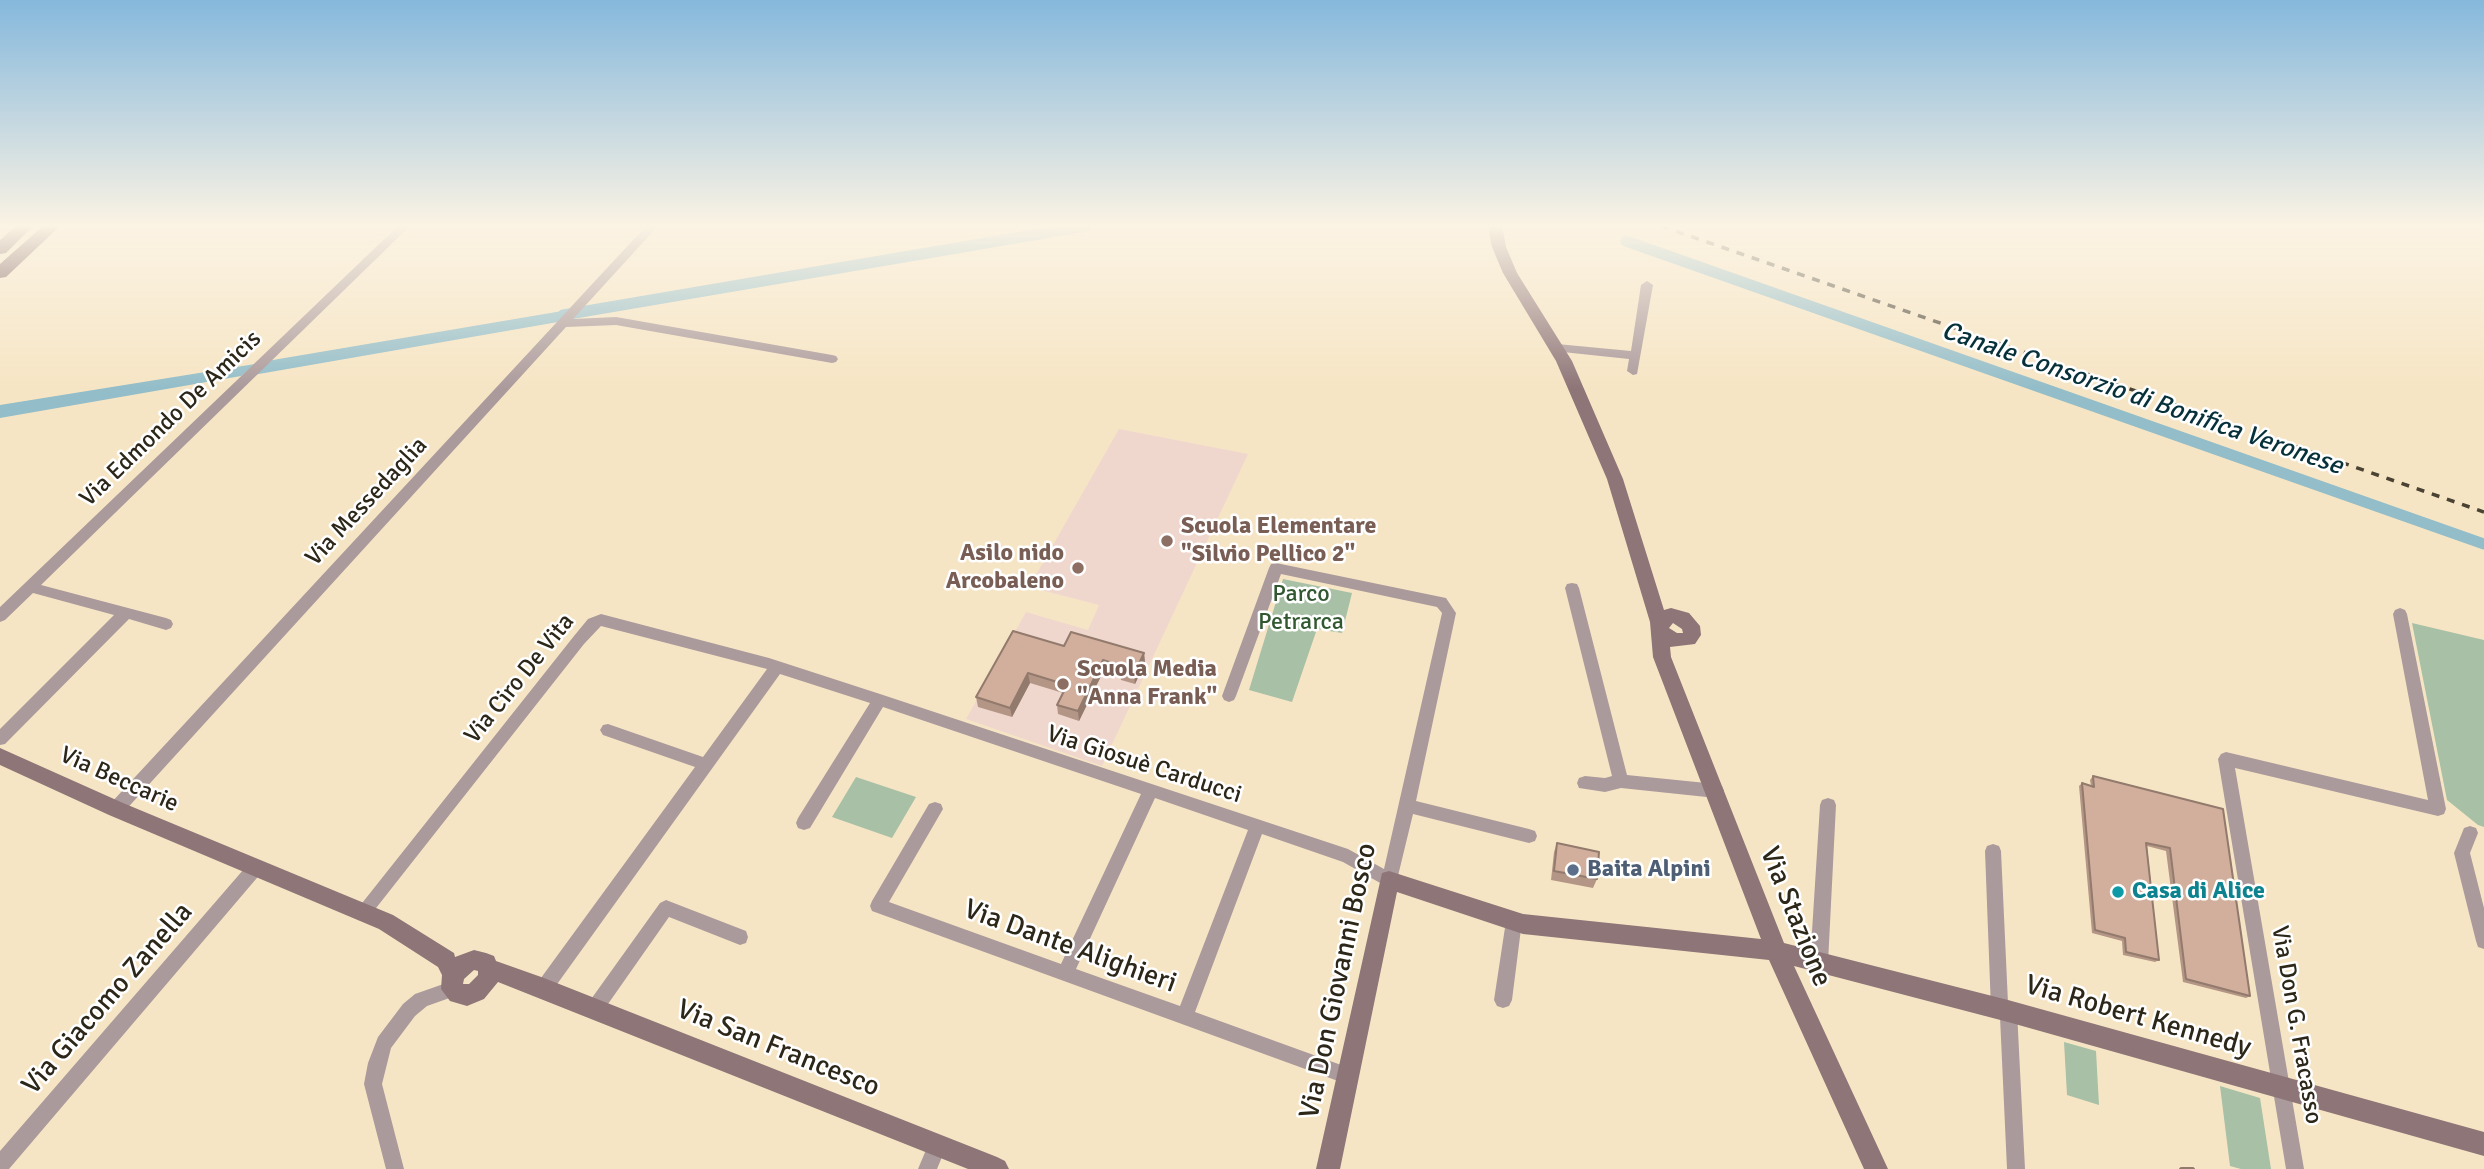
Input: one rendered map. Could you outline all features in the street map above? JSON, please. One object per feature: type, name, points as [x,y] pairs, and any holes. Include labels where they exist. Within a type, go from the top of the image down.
[{"type":"main road","name":"Via Stazione","points":[[1515,281],[1557,348],[1615,479],[1660,627],[1662,657],[1776,951],[1876,1169]]},
{"type":"main road","name":"Via Stazione","points":[[1645,575],[1677,616],[1691,626],[1692,635],[1685,641]]},
{"type":"main road","points":[[1672,683],[1676,660],[1685,641],[1674,641],[1660,627],[1666,616],[1677,616]]},
{"type":"main road","name":"Via Beccarie","points":[[0,756],[216,851]]},
{"type":"main road","name":"Via San Francesco","points":[[216,851],[386,922],[446,960],[453,982]]},
{"type":"main road","name":"Via Robert Kennedy","points":[[1389,880],[1514,921],[1776,951],[2004,1010],[2484,1144]]},
{"type":"main road","name":"Via Don Giovanni Bosco","points":[[1328,1169],[1389,880]]},
{"type":"main road","name":"Via San Francesco","points":[[386,922],[402,926],[483,971],[541,986],[997,1169]]},
{"type":"main road","points":[[453,982],[463,964],[483,971]]},
{"type":"street","name":"Via Edmondo De Amicis","points":[[0,616],[347,281]]},
{"type":"street","name":"Via Messedaglia","points":[[116,809],[602,281]]},
{"type":"street","points":[[1633,371],[1647,285]]},
{"type":"street","points":[[563,323],[616,321],[832,359]]},
{"type":"street","points":[[1557,348],[1636,356]]},
{"type":"street","name":"Via Don Giovanni Bosco","points":[[1229,696],[1276,568],[1441,603],[1449,613],[1389,880]]},
{"type":"street","points":[[30,587],[166,624]]},
{"type":"street","points":[[1572,589],[1621,781]]},
{"type":"street","points":[[0,739],[126,613]]},
{"type":"street","name":"Via Don G. Fracasso","points":[[2295,1169],[2226,759],[2438,809],[2400,614]]},
{"type":"street","name":"Via Ciro De Vita","points":[[363,912],[593,623],[610,620],[777,667]]},
{"type":"street","points":[[541,986],[708,765],[777,667]]},
{"type":"street","name":"Via Giosuè Carducci","points":[[777,667],[1348,856],[1389,880]]},
{"type":"street","points":[[804,823],[880,701]]},
{"type":"street","points":[[608,730],[708,765]]},
{"type":"street","points":[[1585,783],[1605,785],[1621,781],[1716,791]]},
{"type":"street","points":[[1065,973],[1150,792]]},
{"type":"street","points":[[1406,805],[1529,836]]},
{"type":"street","points":[[1819,962],[1828,805]]},
{"type":"street","name":"Via Dante Alighieri","points":[[935,809],[878,906],[1349,1076]]},
{"type":"street","points":[[1185,1016],[1257,826]]},
{"type":"street","points":[[2470,833],[2462,853],[2484,941]]},
{"type":"street","points":[[1993,851],[2016,1169]]},
{"type":"street","name":"Via Giacomo Zanella","points":[[0,1165],[256,867]]},
{"type":"street","points":[[595,1008],[666,908],[740,937]]},
{"type":"street","points":[[1503,1000],[1514,921]]},
{"type":"street","points":[[396,1169],[373,1084],[377,1063],[394,1026],[409,1010],[453,982]]},
{"type":"street","points":[[927,1169],[938,1145]]},
{"type":"shaded area","points":[[1119,429],[1248,454],[1102,766],[966,719],[1026,612],[1088,630],[1099,605],[1029,587]]},
{"type":"green space","name":"Parco Petrarca","points":[[1283,579],[1352,593],[1342,633],[1317,629],[1292,702],[1249,690]]},
{"type":"green space","points":[[2412,623],[2484,640],[2484,827],[2447,800]]},
{"type":"green space","points":[[856,777],[916,797],[892,838],[832,817]]},
{"type":"green space","points":[[2064,1042],[2096,1051],[2099,1105],[2067,1095]]},
{"type":"green space","points":[[2220,1086],[2260,1098],[2271,1169],[2241,1169],[2230,1166]]},
{"type":"water","points":[[568,310],[558,322],[253,375],[267,361]]},
{"type":"water","points":[[255,364],[241,376],[0,418],[0,405]]},
{"type":"building","name":"Scuola Media \"Anna Frank\"","points":[[1013,631],[1064,646],[1071,632],[1144,653],[1134,674],[1120,670],[1122,666],[1103,660],[1078,711],[1057,705],[1067,685],[1028,673],[1010,708],[976,697]]},
{"type":"building","name":"Casa di Alice","points":[[2093,776],[2223,809],[2250,996],[2186,979],[2170,848],[2146,843],[2159,960],[2126,952],[2125,938],[2095,930],[2082,783],[2094,787]]},
{"type":"building","name":"Baita Alpini","points":[[1557,843],[1599,852],[1597,879],[1554,871]]},
{"type":"waterway","name":"Canale Consorzio di Bonifica Veronese","points":[[563,315],[765,281]]},
{"type":"waterway","name":"Canale Consorzio di Bonifica Veronese","points":[[1738,281],[2484,544]]},
{"type":"railway","points":[[1818,281],[2484,512]]},
{"type":"place","name":"Scuola Elementare \"Silvio Pellico 2\"","points":[[1167,541]]},
{"type":"place","name":"Asilo nido Arcobaleno","points":[[1078,568]]},
{"type":"place","name":"Scuola Media \"Anna Frank\"","points":[[1063,684]]},
{"type":"place","name":"Baita Alpini","points":[[1573,870]]},
{"type":"place","name":"Casa di Alice","points":[[2118,892]]}]
